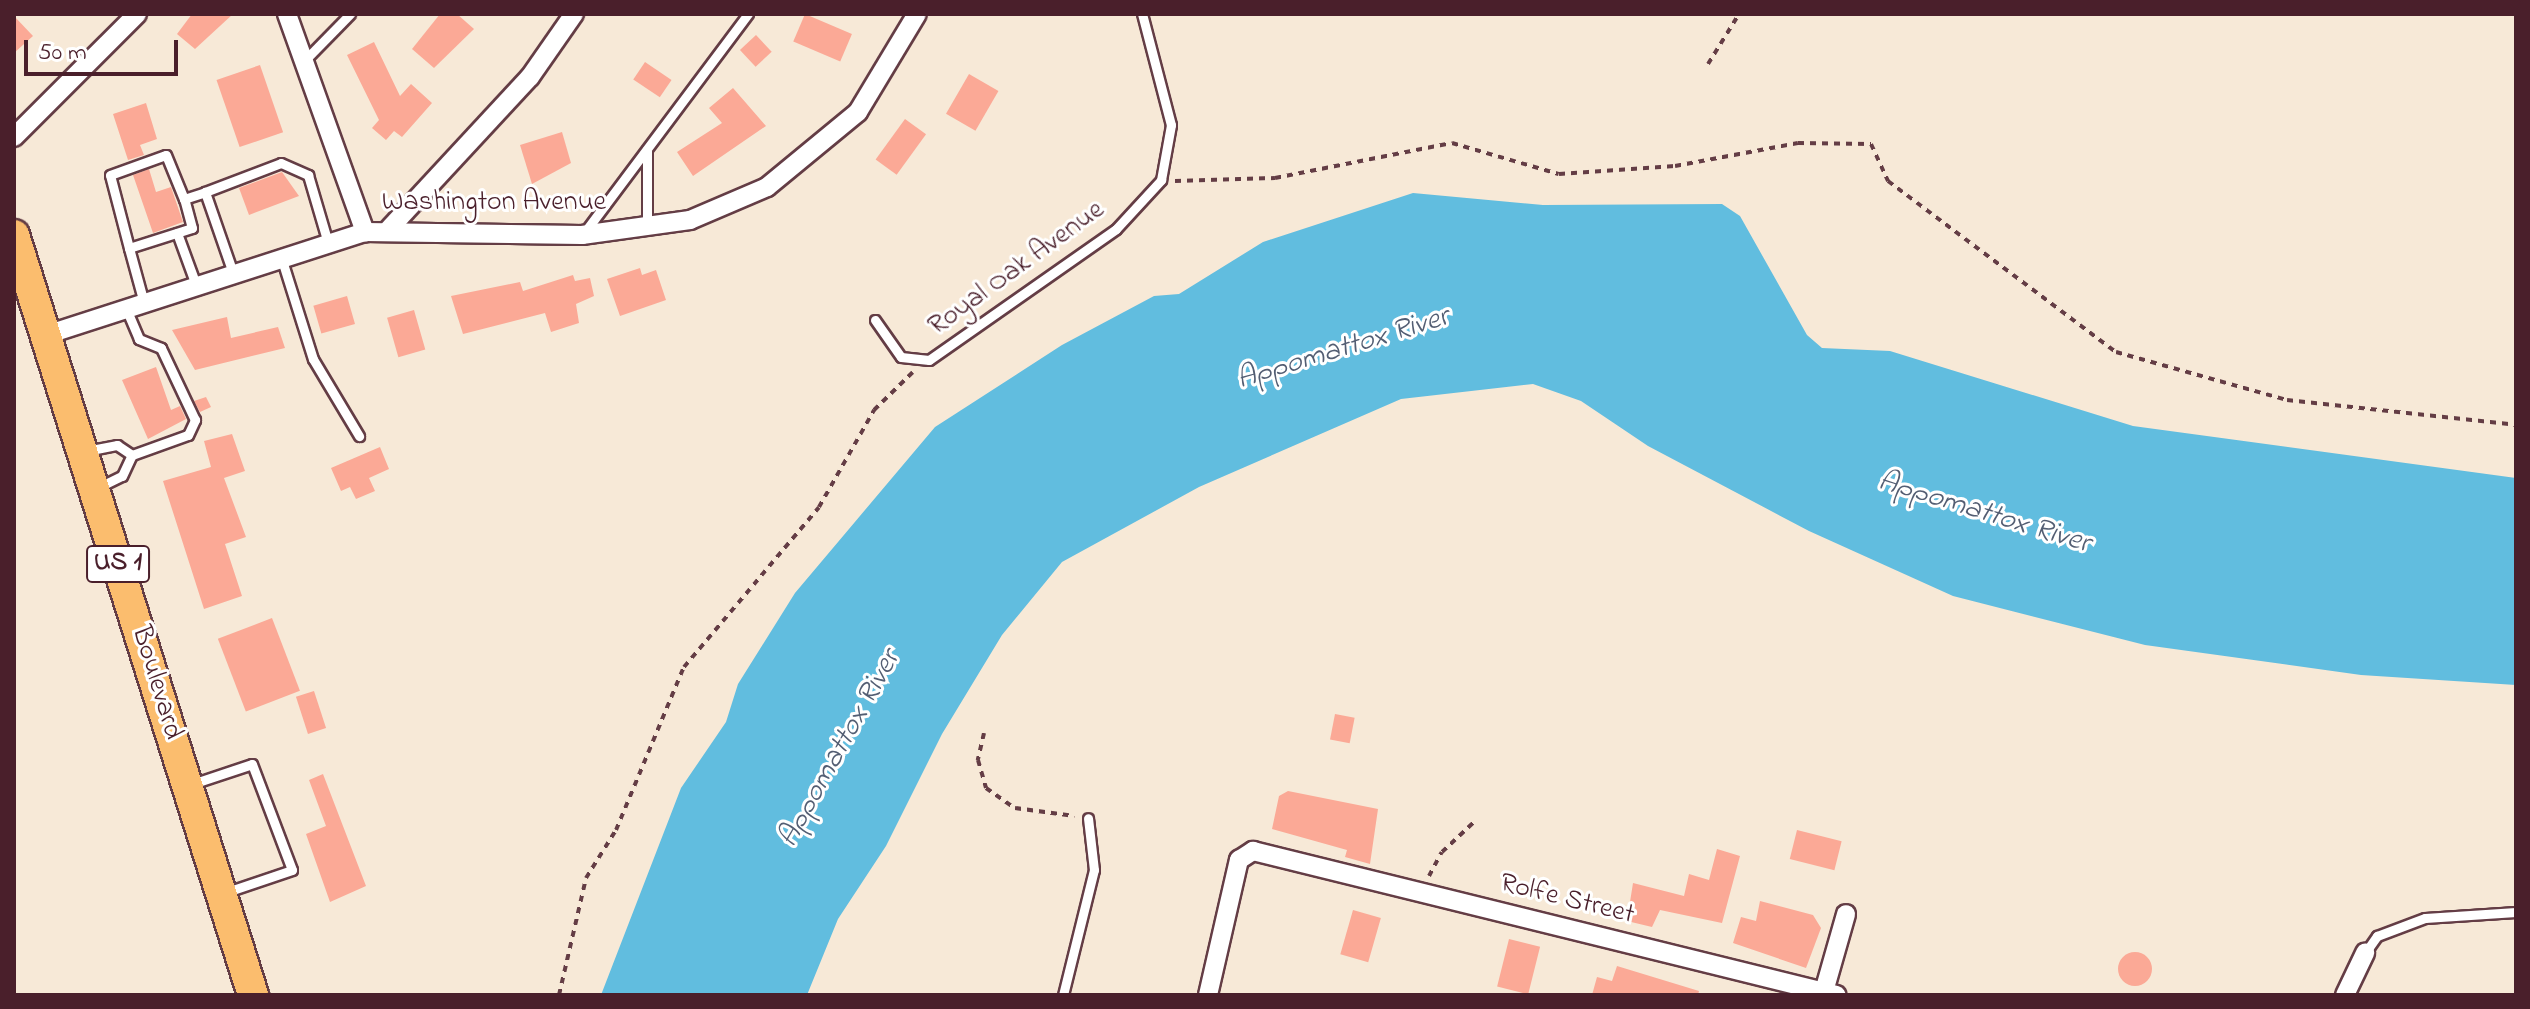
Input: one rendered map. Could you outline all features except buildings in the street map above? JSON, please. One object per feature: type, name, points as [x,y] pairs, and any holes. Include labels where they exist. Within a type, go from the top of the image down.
[{"type":"main road","name":"Boulevard","points":[[14,235],[250,994]]},
{"type":"street","points":[[14,137],[137,14]]},
{"type":"street","points":[[287,14],[308,57],[365,232]]},
{"type":"street","points":[[389,229],[530,77],[574,14]]},
{"type":"street","name":"Washington Avenue","points":[[46,335],[365,232],[389,229],[582,235],[690,220],[767,187],[858,112],[917,14]]},
{"type":"street","name":"Rolfe Street","points":[[1208,995],[1239,860],[1253,851],[1827,994]]},
{"type":"street","points":[[1827,994],[1846,914]]},
{"type":"street","points":[[2345,995],[2365,953]]},
{"type":"lane","points":[[308,57],[350,14]]},
{"type":"lane","points":[[582,235],[748,14]]},
{"type":"lane","points":[[1142,14],[1171,125],[1161,180]]},
{"type":"lane","points":[[647,150],[647,226]]},
{"type":"lane","points":[[95,489],[122,476],[132,455],[188,435],[195,420],[161,348],[139,339],[129,248],[110,175],[166,155],[192,228],[129,248]]},
{"type":"lane","points":[[184,199],[293,164],[308,175],[328,243]]},
{"type":"lane","name":"Royal Oak Avenue","points":[[875,320],[901,357],[929,360],[1116,229],[1161,180]]},
{"type":"lane","points":[[205,192],[233,273]]},
{"type":"lane","points":[[177,233],[196,285]]},
{"type":"lane","points":[[281,257],[313,359],[359,436]]},
{"type":"lane","points":[[83,452],[117,445],[132,455]]},
{"type":"lane","points":[[187,785],[252,764],[292,870],[221,895]]},
{"type":"lane","points":[[1063,995],[1094,870],[1088,818]]},
{"type":"lane","points":[[2365,953],[2377,936],[2425,918],[2516,912]]},
{"type":"path","points":[[1708,64],[1739,14]]},
{"type":"path","points":[[1161,180],[1275,178],[1452,143],[1559,174],[1675,166],[1798,143],[1871,144],[1888,181],[2116,352],[2287,400],[2516,425]]},
{"type":"path","points":[[559,995],[586,878],[616,830],[684,667],[819,507],[874,410],[929,360]]},
{"type":"path","points":[[984,733],[978,760],[986,788],[1015,808],[1088,818]]},
{"type":"path","points":[[1420,893],[1442,852],[1475,821]]},
{"type":"water","name":"Appomattox River","points":[[1413,193],[1543,205],[1722,204],[1740,216],[1807,335],[1822,348],[1890,351],[2133,426],[2516,478],[2516,685],[2361,675],[2145,645],[1953,596],[1809,531],[1648,446],[1581,401],[1533,384],[1401,399],[1199,487],[1062,562],[1002,635],[942,734],[886,846],[838,919],[807,995],[601,995],[681,788],[726,722],[738,684],[795,593],[935,427],[1062,345],[1154,296],[1179,294],[1263,242]]}]
